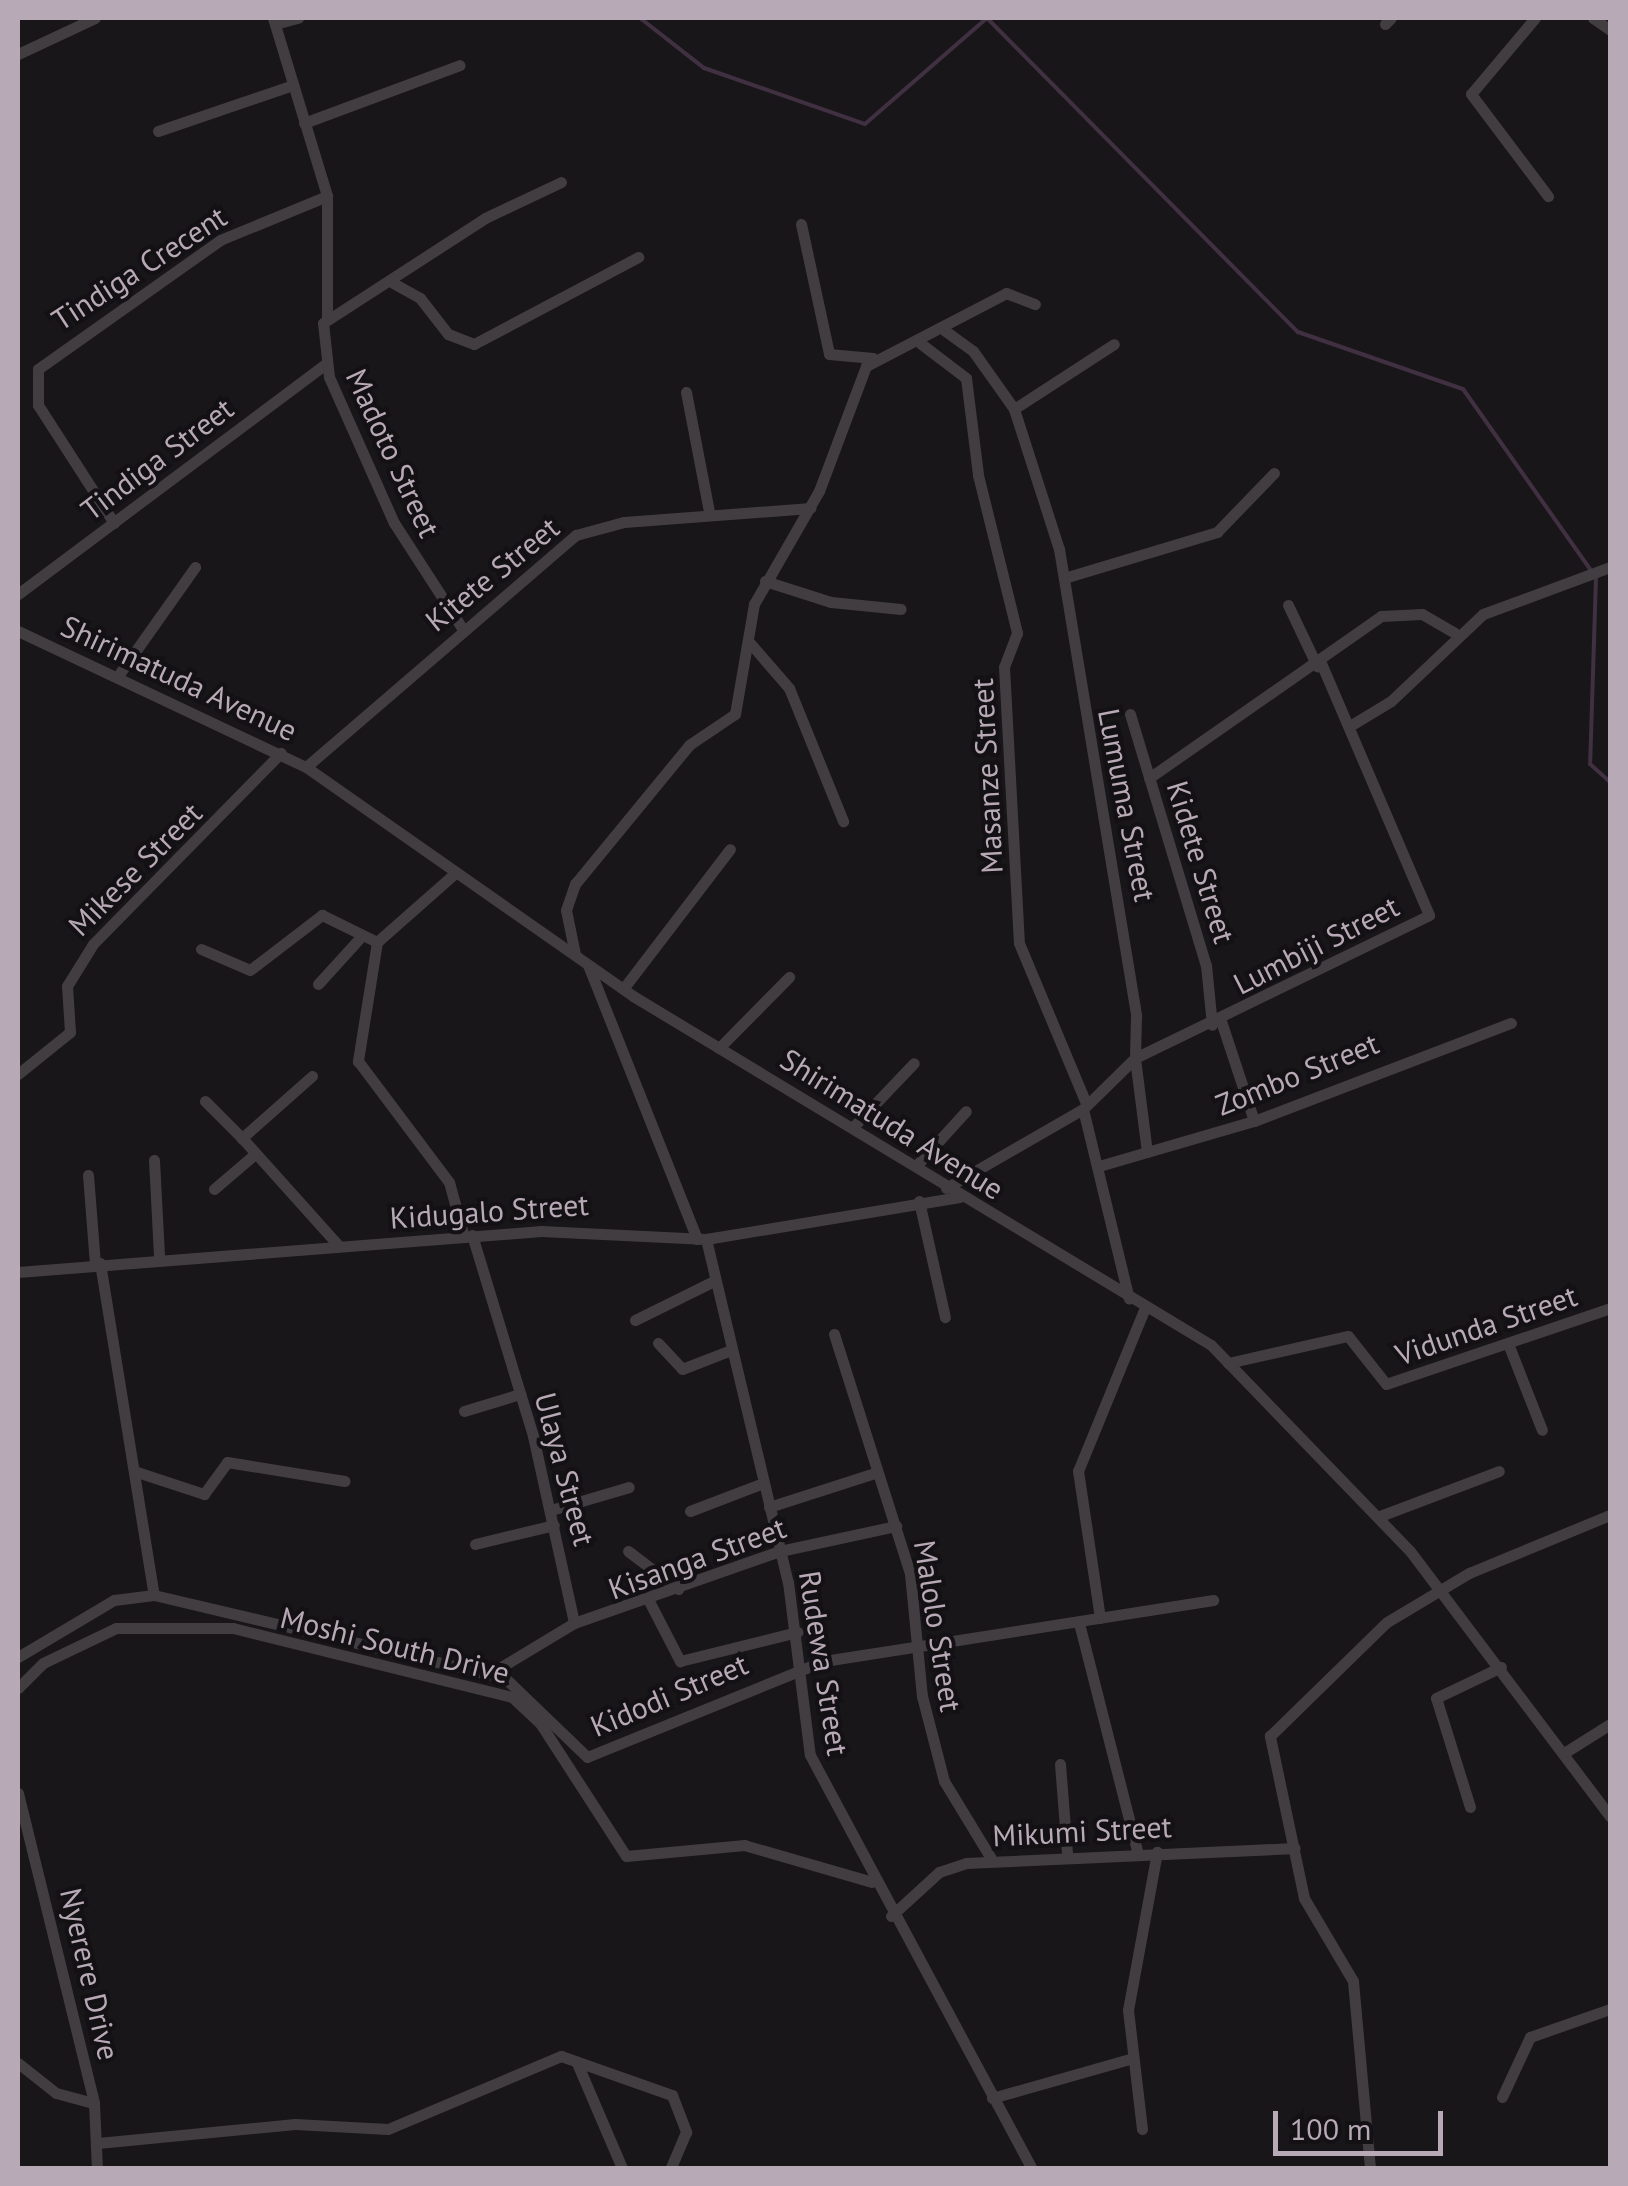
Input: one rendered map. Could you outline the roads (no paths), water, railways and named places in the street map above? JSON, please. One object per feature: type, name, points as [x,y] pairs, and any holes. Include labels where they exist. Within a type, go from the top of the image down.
[{"type":"street","points":[[18,54],[95,18]]},
{"type":"street","points":[[298,18],[274,21],[327,196]]},
{"type":"street","points":[[1535,18],[1472,94],[1548,196]]},
{"type":"street","points":[[1593,18],[1610,30]]},
{"type":"street","points":[[304,124],[460,65]]},
{"type":"street","points":[[158,131],[294,84]]},
{"type":"street","points":[[328,317],[392,283],[486,218],[561,182]]},
{"type":"street","name":"Madoto Street","points":[[327,196],[326,364],[406,547],[462,628]]},
{"type":"street","name":"Tindiga Crecent","points":[[114,523],[38,406],[38,369],[220,240],[327,196]]},
{"type":"street","points":[[801,224],[829,354],[874,358],[920,343],[1006,293],[1036,304]]},
{"type":"street","points":[[392,283],[420,298],[448,334],[474,344],[638,257]]},
{"type":"street","name":"Lumuma Street","points":[[944,330],[973,351],[1014,409],[1046,492],[1131,969],[1135,1058],[1147,1152]]},
{"type":"street","name":"Masanze Street","points":[[920,343],[955,361],[969,390],[978,475],[1017,633],[1004,678],[1018,943],[1084,1106]]},
{"type":"street","points":[[1014,409],[1114,344]]},
{"type":"street","points":[[575,954],[566,910],[575,884],[689,745],[734,714],[765,581],[810,508],[874,358]]},
{"type":"street","name":"Tindiga Street","points":[[18,594],[326,364]]},
{"type":"street","points":[[686,392],[709,512]]},
{"type":"street","points":[[1064,578],[1218,532],[1274,473]]},
{"type":"street","name":"Kitete Street","points":[[306,767],[462,628],[576,535],[709,512],[810,508]]},
{"type":"street","points":[[120,673],[195,567]]},
{"type":"street","points":[[1353,724],[1391,701],[1455,633],[1506,600],[1610,568]]},
{"type":"street","points":[[765,581],[831,602],[901,609]]},
{"type":"street","name":"Lumbiji Street","points":[[1135,1058],[1217,1023],[1429,916],[1353,724],[1288,605]]},
{"type":"street","points":[[1150,778],[1392,613],[1422,614],[1455,633]]},
{"type":"street","name":"Shirimatuda Avenue","points":[[18,630],[120,673],[306,767],[623,989],[853,1126],[1228,1363],[1380,1516],[1501,1667],[1610,1816]]},
{"type":"street","points":[[750,643],[788,688],[844,821]]},
{"type":"street","name":"Kidete Street","points":[[1130,714],[1206,965],[1217,1023],[1254,1121]]},
{"type":"street","name":"Mikese Street","points":[[18,1074],[70,1032],[67,986],[93,944],[281,752]]},
{"type":"street","points":[[623,989],[730,849]]},
{"type":"street","points":[[201,950],[250,970],[322,915],[360,939],[377,942],[454,874]]},
{"type":"street","points":[[318,984],[360,939]]},
{"type":"street","name":"Ulaya Street","points":[[377,942],[358,1061],[455,1192],[520,1394],[552,1510],[574,1622]]},
{"type":"street","name":"Rudewa Street","points":[[588,966],[701,1239],[714,1281],[804,1666],[810,1755],[872,1882],[1031,2168]]},
{"type":"street","points":[[719,1048],[789,977]]},
{"type":"street","name":"Zombo Street","points":[[1099,1166],[1254,1121],[1511,1023]]},
{"type":"street","points":[[946,1188],[1084,1106],[1135,1058]]},
{"type":"street","points":[[853,1126],[914,1063]]},
{"type":"street","points":[[242,1138],[312,1076]]},
{"type":"street","points":[[205,1101],[338,1245]]},
{"type":"street","points":[[1084,1106],[1129,1299]]},
{"type":"street","points":[[916,1166],[966,1112]]},
{"type":"street","points":[[214,1188],[255,1154]]},
{"type":"street","points":[[154,1160],[159,1257]]},
{"type":"street","points":[[88,1175],[97,1264],[154,1595]]},
{"type":"street","name":"Kidugalo Street","points":[[18,1272],[159,1257],[603,1228],[701,1239],[960,1196]]},
{"type":"street","points":[[919,1201],[944,1317]]},
{"type":"street","points":[[636,1320],[714,1281]]},
{"type":"street","points":[[1100,1618],[1078,1471],[1144,1308]]},
{"type":"street","name":"Vidunda Street","points":[[1228,1363],[1348,1336],[1386,1384],[1509,1346],[1610,1308]]},
{"type":"street","name":"Malolo Street","points":[[834,1334],[875,1473],[896,1526],[914,1648],[944,1781],[992,1860]]},
{"type":"street","points":[[658,1343],[682,1370],[731,1350]]},
{"type":"street","points":[[1509,1346],[1542,1430]]},
{"type":"street","points":[[464,1411],[520,1394]]},
{"type":"street","points":[[134,1470],[204,1494],[227,1462],[344,1481]]},
{"type":"street","points":[[1380,1516],[1499,1470]]},
{"type":"street","points":[[769,1506],[875,1473]]},
{"type":"street","points":[[690,1511],[763,1483]]},
{"type":"street","points":[[552,1510],[628,1487]]},
{"type":"street","points":[[1370,2168],[1353,1981],[1310,1914],[1270,1736],[1368,1636],[1441,1589],[1610,1515]]},
{"type":"street","points":[[475,1544],[554,1525]]},
{"type":"street","name":"Kisanga Street","points":[[574,1622],[649,1601],[780,1551],[896,1526]]},
{"type":"street","points":[[628,1551],[678,1590]]},
{"type":"street","name":"Kidodi Street","points":[[18,1657],[114,1600],[154,1595],[491,1673],[527,1694],[587,1757],[804,1666],[1213,1600]]},
{"type":"street","points":[[649,1601],[680,1661],[797,1632]]},
{"type":"street","points":[[491,1673],[574,1622]]},
{"type":"street","points":[[1078,1622],[1137,1850]]},
{"type":"street","name":"Moshi South Drive","points":[[18,1688],[102,1632],[218,1625],[512,1698],[540,1722],[626,1856],[744,1845],[872,1882]]},
{"type":"street","points":[[1470,1806],[1436,1698],[1501,1667]]},
{"type":"street","points":[[1564,1753],[1610,1724]]},
{"type":"street","points":[[1060,1764],[1067,1853]]},
{"type":"street","name":"Nyerere Drive","points":[[18,1794],[94,2104],[97,2168]]},
{"type":"street","name":"Mikumi Street","points":[[891,1916],[939,1872],[992,1860],[1137,1850],[1295,1848]]},
{"type":"street","points":[[1142,2129],[1130,2059],[1130,1982],[1157,1852]]},
{"type":"street","points":[[1502,2097],[1530,2037],[1610,2009]]},
{"type":"street","points":[[992,2098],[1130,2059]]},
{"type":"street","points":[[98,2143],[295,2124],[388,2129],[537,2060],[577,2063],[672,2094],[686,2132],[671,2168]]},
{"type":"street","points":[[18,2063],[35,2082],[94,2104]]},
{"type":"street","points":[[577,2063],[622,2168]]},
{"type":"waterway","points":[[640,18],[704,68],[865,124],[987,18],[1298,332],[1463,389],[1590,569]]},
{"type":"waterway","points":[[1596,577],[1590,764],[1610,782]]}]
